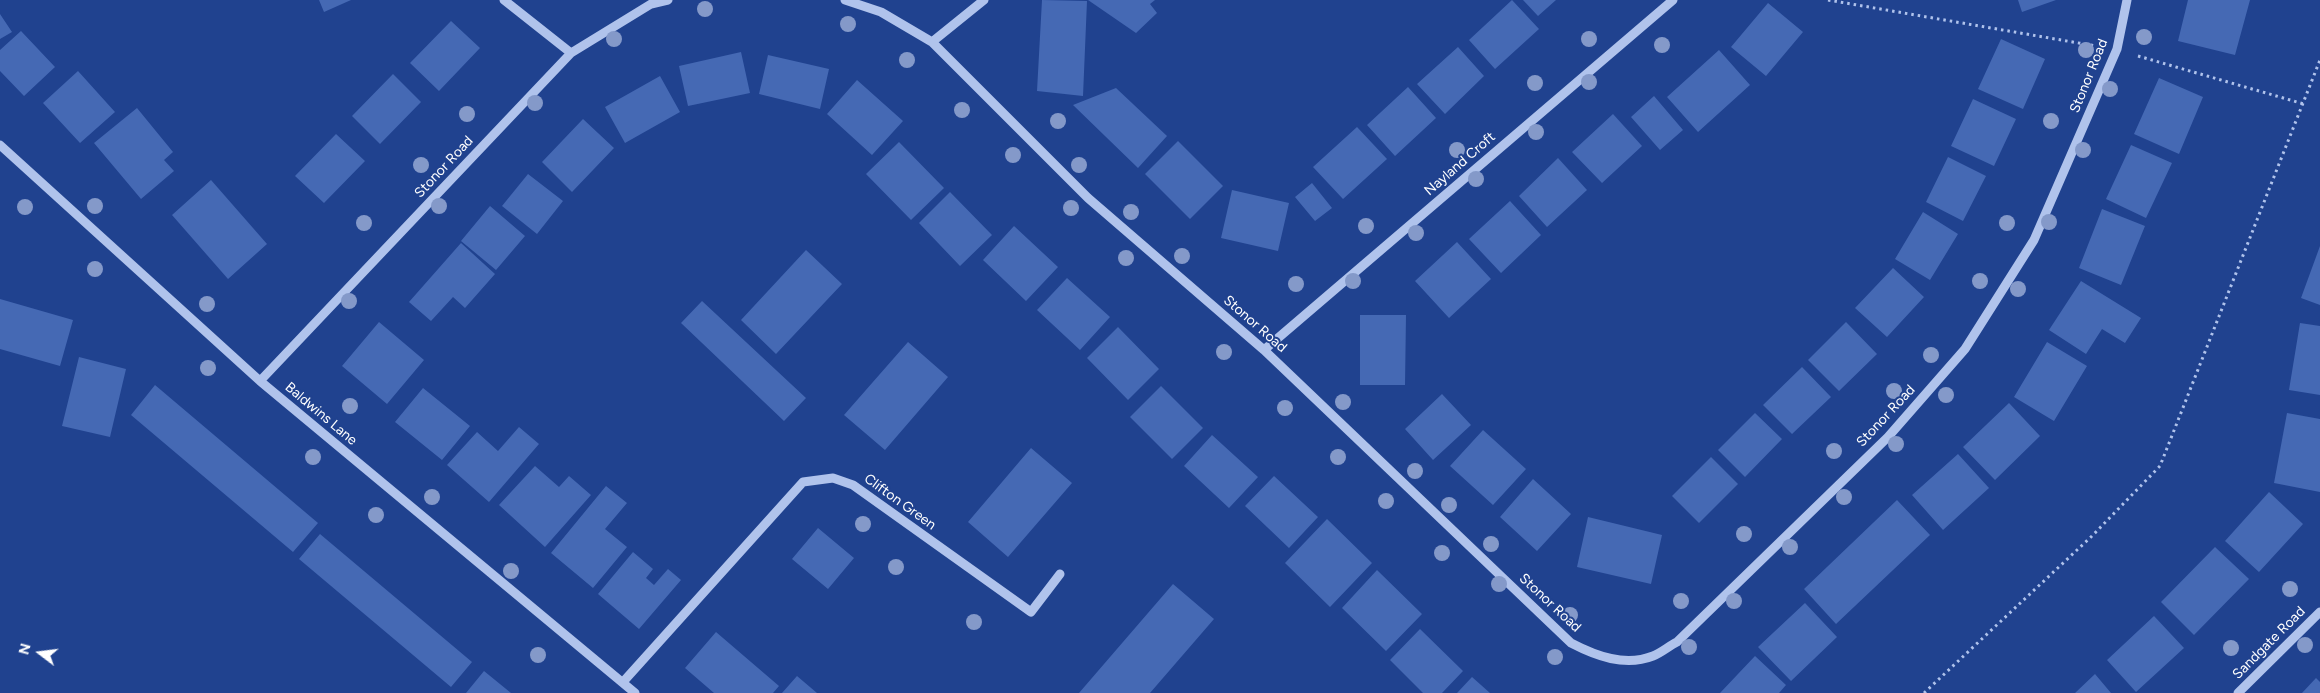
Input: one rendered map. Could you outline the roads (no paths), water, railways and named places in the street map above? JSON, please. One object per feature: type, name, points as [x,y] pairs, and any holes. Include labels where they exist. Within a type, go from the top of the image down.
[{"type":"street","points":[[504,0],[571,53]]},
{"type":"street","name":"Stonor Road","points":[[260,381],[571,53],[651,4],[668,0]]},
{"type":"street","name":"Stonor Road","points":[[845,0],[881,12],[932,42],[1088,198],[1264,350],[1571,643],[1599,657],[1628,660],[1653,656],[1677,642],[1888,438],[1965,349],[2034,240],[2117,49],[2127,0]]},
{"type":"street","points":[[932,42],[984,0]]},
{"type":"street","name":"Nayland Croft","points":[[1264,350],[1673,0]]},
{"type":"street","name":"Baldwins Lane","points":[[0,146],[260,381],[635,693]]},
{"type":"street","name":"Clifton Green","points":[[623,682],[803,482],[833,478],[852,484],[1031,612],[1060,574]]},
{"type":"street","name":"Sandgate Road","points":[[2238,693],[2320,612]]}]
